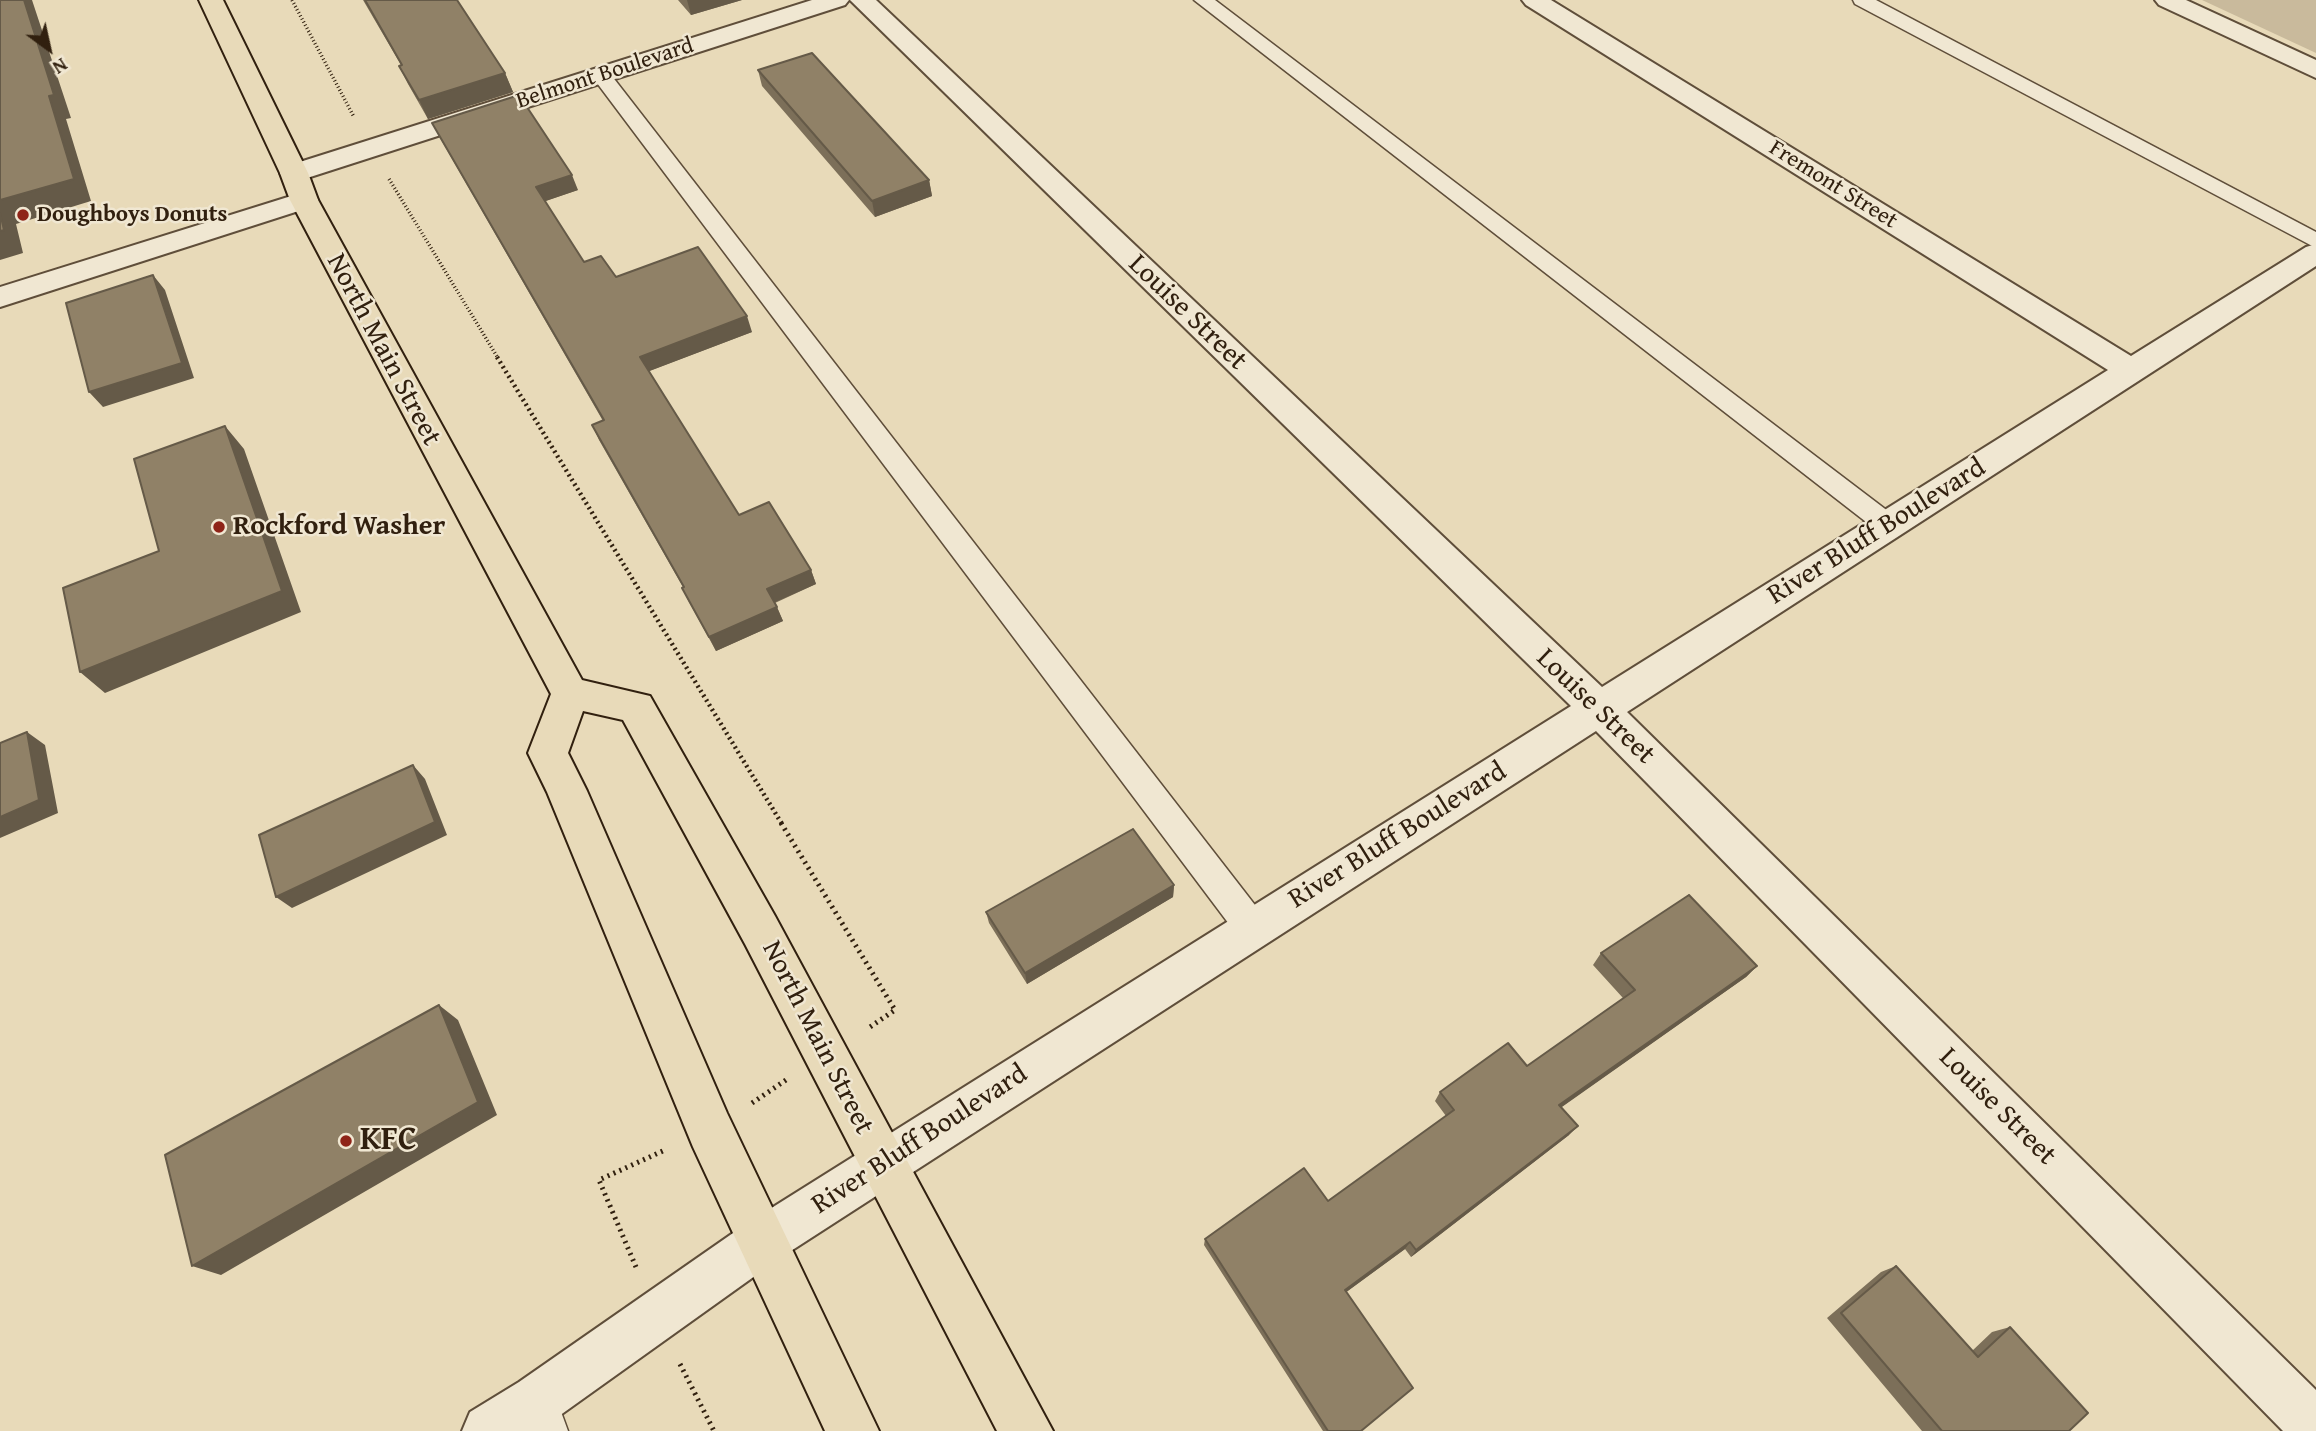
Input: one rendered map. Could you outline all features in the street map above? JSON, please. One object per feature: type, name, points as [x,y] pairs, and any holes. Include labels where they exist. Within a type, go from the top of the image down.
[{"type":"main road","name":"North Main Street","points":[[211,0],[299,187],[470,514],[570,693],[636,707],[761,930],[1026,1431]]},
{"type":"main road","points":[[570,693],[548,752],[567,791],[710,1130],[852,1431]]},
{"type":"street","name":"Belmont Boulevard","points":[[0,297],[601,75],[837,0]]},
{"type":"street","name":"Louise Street","points":[[862,0],[1599,709],[2316,1427]]},
{"type":"street","name":"Fremont Street","points":[[1534,0],[2131,370]]},
{"type":"street","points":[[2167,0],[2316,70]]},
{"type":"street","name":"River Bluff Boulevard","points":[[489,1431],[543,1416],[763,1241],[2316,253]]},
{"type":"lane","points":[[1203,0],[1888,525]]},
{"type":"lane","points":[[1862,0],[2316,241]]},
{"type":"lane","points":[[601,75],[1253,929]]},
{"type":"path","points":[[292,0],[358,123]]},
{"type":"path","points":[[392,184],[895,1010],[870,1027]]},
{"type":"shaded area","points":[[2202,0],[2316,0],[2316,53]]},
{"type":"building","points":[[0,0],[24,0],[54,95],[49,96],[74,179],[0,200]]},
{"type":"building","points":[[365,0],[457,0],[505,73],[419,100]]},
{"type":"building","points":[[812,53],[929,180],[872,201],[758,70]]},
{"type":"building","points":[[519,95],[572,175],[536,187],[584,262],[601,256],[616,277],[698,247],[747,316],[640,357],[739,515],[769,502],[811,570],[767,589],[777,607],[709,637],[682,588],[684,587],[592,425],[604,420],[432,123]]},
{"type":"building","points":[[0,213],[4,230],[0,231]]},
{"type":"building","points":[[153,275],[182,363],[89,392],[66,303]]},
{"type":"building","name":"Rockford Washer","points":[[225,426],[282,591],[80,672],[63,588],[159,551],[134,459]]},
{"type":"building","points":[[27,732],[39,800],[0,817],[0,743]]},
{"type":"building","points":[[413,765],[435,822],[276,897],[259,835]]},
{"type":"building","points":[[1133,829],[1174,885],[1025,973],[986,912]]},
{"type":"building","points":[[1689,895],[1757,966],[1559,1105],[1578,1126],[1416,1250],[1410,1242],[1345,1290],[1413,1388],[1361,1431],[1328,1431],[1205,1239],[1304,1168],[1328,1201],[1454,1110],[1440,1092],[1508,1043],[1527,1066],[1635,990],[1601,953]]},
{"type":"building","name":"KFC","points":[[439,1005],[478,1102],[192,1266],[165,1155]]},
{"type":"building","points":[[1896,1266],[1978,1357],[2010,1327],[2088,1413],[2069,1431],[1942,1431],[1841,1313]]},
{"type":"place","name":"Doughboys Donuts","points":[[23,215]]},
{"type":"place","name":"Rockford Washer","points":[[219,527]]},
{"type":"place","name":"KFC","points":[[346,1141]]}]
